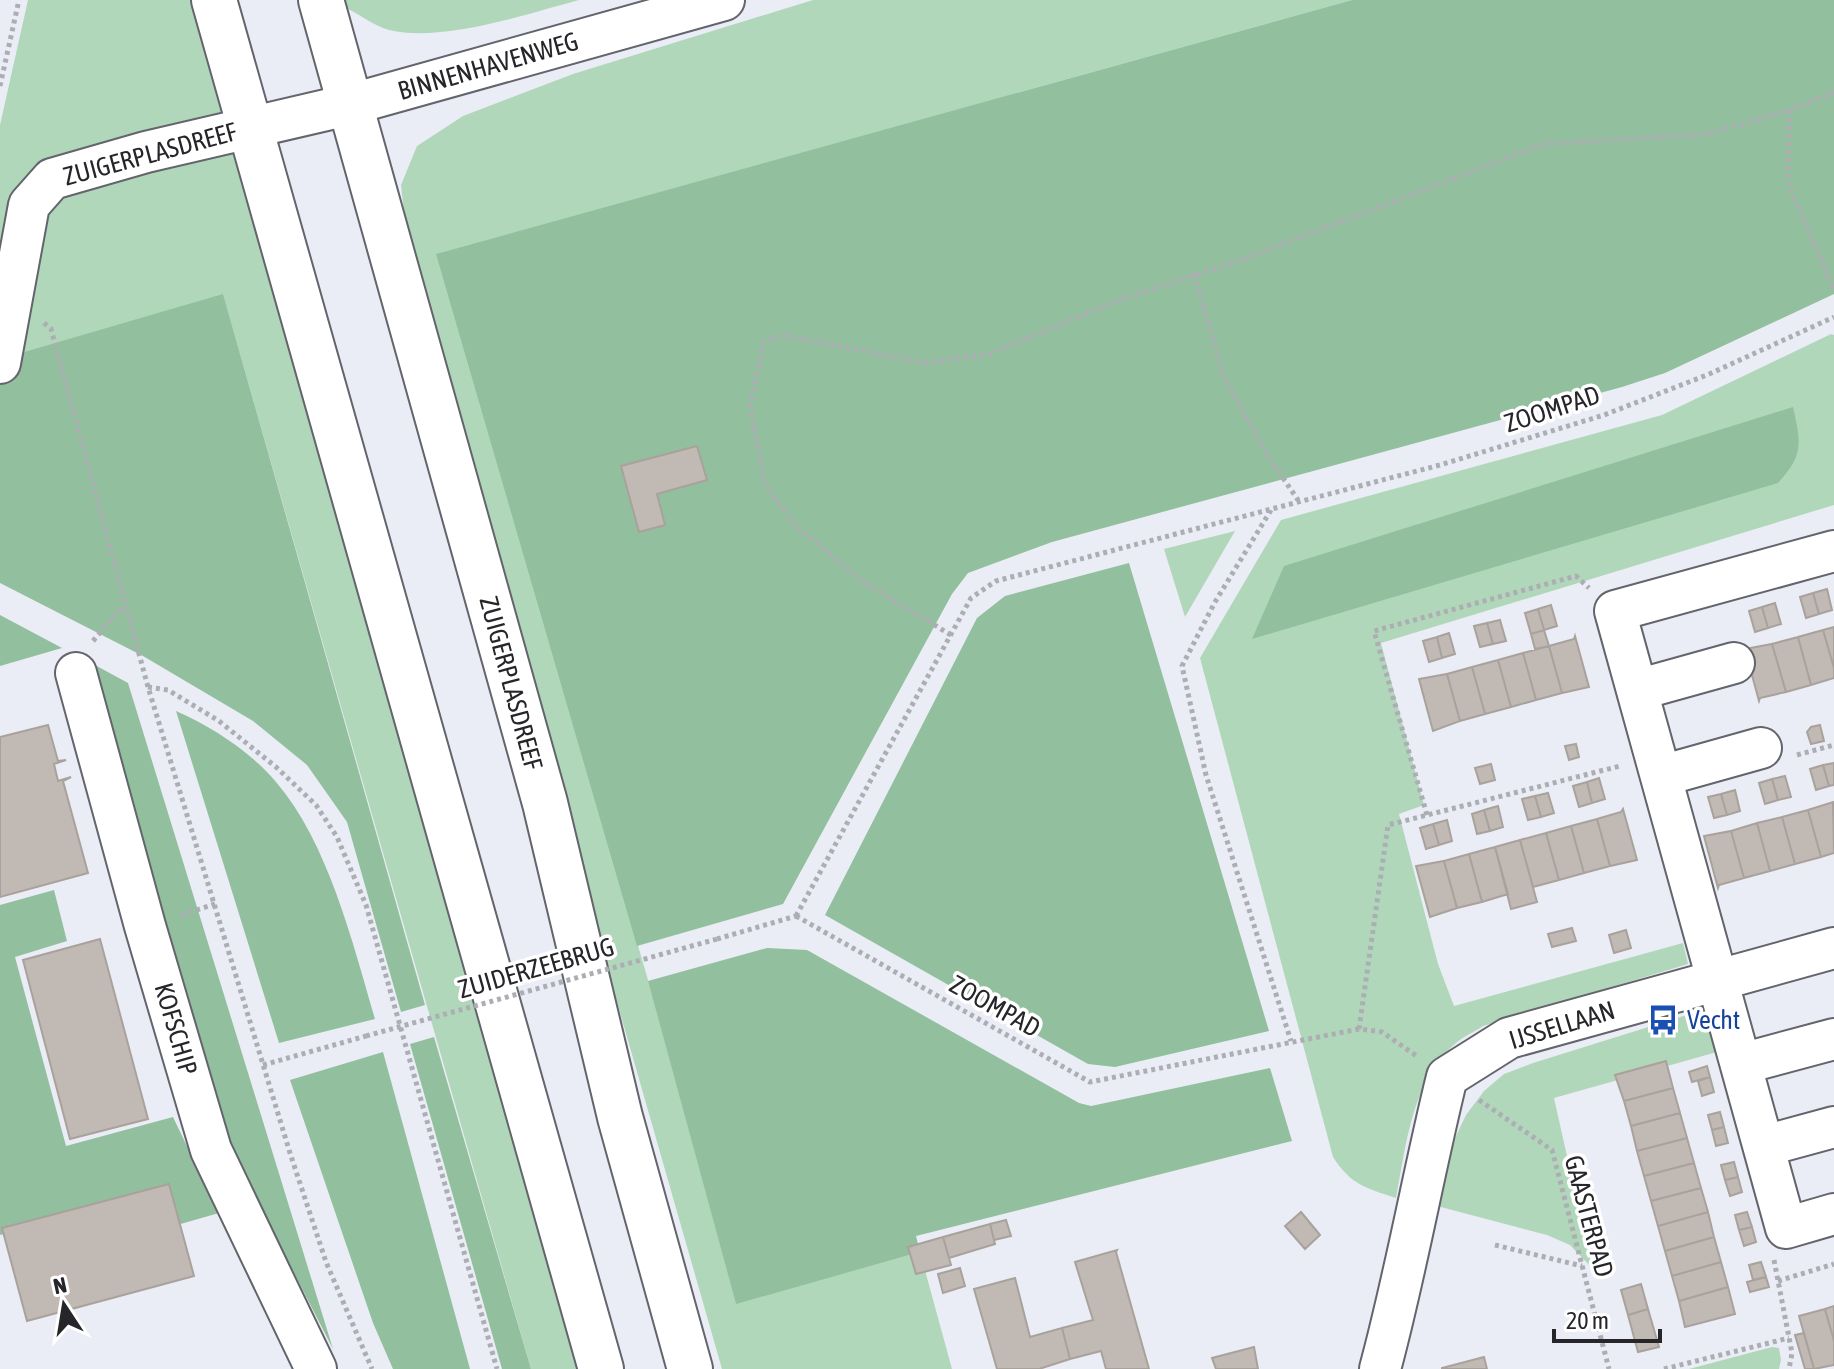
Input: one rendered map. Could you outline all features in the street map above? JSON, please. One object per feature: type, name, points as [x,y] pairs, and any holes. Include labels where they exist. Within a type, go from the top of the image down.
[{"type":"main road","name":"ZUIGERPLASDREEF","points":[[214,0],[601,1369]]},
{"type":"main road","name":"ZUIGERPLASDREEF","points":[[321,0],[545,803],[620,1117],[690,1369]]},
{"type":"street","name":"BINNENHAVENWEG","points":[[250,128],[352,104],[724,0]]},
{"type":"street","name":"ZUIGERPLASDREEF","points":[[0,363],[29,205],[52,179],[146,152],[250,128]]},
{"type":"street","points":[[1834,551],[1615,611],[1786,1228],[1834,1214]]},
{"type":"street","points":[[1637,690],[1734,663]]},
{"type":"street","name":"KOFSCHIP","points":[[76,673],[145,926],[211,1150],[316,1369]]},
{"type":"street","points":[[1658,766],[1761,748]]},
{"type":"street","name":"IJSSELLAAN","points":[[1447,1077],[1509,1038],[1834,948]]},
{"type":"street","points":[[1741,1064],[1834,1039]]},
{"type":"street","points":[[1380,1369],[1399,1298],[1447,1077]]},
{"type":"street","points":[[1764,1146],[1834,1127]]},
{"type":"path","points":[[0,86],[19,0]]},
{"type":"path","points":[[951,635],[860,580],[791,521],[765,484],[750,406],[764,342],[782,335],[925,363],[989,354],[1122,299],[1241,260],[1544,144],[1708,134],[1789,110],[1834,92]]},
{"type":"path","points":[[1789,110],[1788,184],[1834,289]]},
{"type":"path","points":[[1194,274],[1224,377],[1266,453],[1298,500]]},
{"type":"path","points":[[11,306],[35,314],[51,329],[124,606],[263,1065],[326,1262],[372,1369]]},
{"type":"path","name":"ZOOMPAD","points":[[1359,1029],[1090,1082],[796,916],[971,598],[996,581],[1440,465],[1604,415],[1707,375],[1834,317]]},
{"type":"path","points":[[1271,510],[1215,602],[1182,666],[1206,775],[1291,1041]]},
{"type":"path","points":[[1427,815],[1374,631],[1576,576],[1615,611]]},
{"type":"path","points":[[76,673],[88,647],[124,606]]},
{"type":"path","points":[[148,687],[168,690],[219,721],[276,767],[316,805],[337,837],[366,905],[497,1369]]},
{"type":"path","points":[[1359,1029],[1388,825],[1658,766]]},
{"type":"path","name":"ZUIDERZEEBRUG","points":[[263,1065],[796,916]]},
{"type":"path","name":"GAASTERPAD","points":[[1359,1029],[1382,1032],[1552,1150],[1609,1369]]},
{"type":"path","points":[[1786,1228],[1772,1251],[1792,1353],[1789,1369]]},
{"type":"path","points":[[1495,1245],[1582,1266]]},
{"type":"path","points":[[1778,1281],[1834,1264]]},
{"type":"path","points":[[1664,1369],[1789,1338]]},
{"type":"green space","points":[[28,0],[193,0],[577,1369],[531,1369],[223,295],[0,359],[0,125]]},
{"type":"green space","points":[[345,0],[579,0],[462,29],[415,33],[388,30],[377,25],[348,9]]},
{"type":"green space","points":[[813,0],[1352,0],[437,254],[648,980],[736,1303],[920,1252],[952,1369],[722,1369],[516,649],[407,238],[401,185],[417,146],[463,116],[573,74]]},
{"type":"green space","points":[[1352,0],[1834,0],[1834,294],[1665,373],[1622,387],[1052,542],[968,573],[952,594],[783,904],[637,946],[436,254]]},
{"type":"green space","points":[[223,294],[425,1005],[401,1012],[347,822],[307,765],[253,721],[143,656],[0,583],[0,359]]},
{"type":"green space","points":[[1834,335],[1834,505],[1381,643],[1424,805],[1399,814],[1438,964],[1454,1006],[1683,943],[1688,964],[1483,1026],[1462,1038],[1441,1058],[1420,1094],[1396,1198],[1360,1184],[1346,1174],[1333,1157],[1200,658],[1281,520],[1662,415]]},
{"type":"green space","points":[[1793,407],[1798,448],[1792,464],[1778,483],[1252,639],[1284,566]]},
{"type":"green space","points":[[1235,531],[1185,617],[1164,549]]},
{"type":"green space","points":[[1129,563],[1269,1031],[1115,1067],[1088,1064],[825,915],[977,618],[1005,596]]},
{"type":"green space","points":[[0,615],[62,648],[0,666]]},
{"type":"green space","points":[[82,658],[128,683],[333,1349],[236,1160]]},
{"type":"green space","points":[[176,711],[217,732],[242,750],[266,771],[294,806],[337,895],[375,1019],[279,1043]]},
{"type":"green space","points":[[54,890],[67,941],[15,957],[66,1146],[173,1117],[219,1213],[170,1227],[162,1193],[0,1235],[0,905]]},
{"type":"green space","points":[[767,948],[807,950],[1079,1103],[1091,1106],[1270,1068],[1292,1141],[916,1236],[920,1252],[736,1304],[648,981]]},
{"type":"green space","points":[[1706,1009],[1717,1052],[1554,1098],[1592,1268],[1570,1245],[1547,1235],[1437,1206],[1455,1138],[1466,1115],[1484,1091],[1504,1074]]},
{"type":"green space","points":[[434,1037],[531,1369],[502,1369],[410,1044]]},
{"type":"green space","points":[[383,1052],[470,1369],[393,1369],[373,1323],[290,1080]]},
{"type":"green space","points":[[1772,1347],[1779,1348],[1779,1369],[1689,1369]]},
{"type":"building","points":[[697,446],[707,480],[657,494],[665,525],[639,532],[621,466]]},
{"type":"building","points":[[1827,589],[1832,610],[1819,614],[1813,593]]},
{"type":"building","points":[[1813,593],[1819,614],[1806,618],[1800,597]]},
{"type":"building","points":[[1775,603],[1781,624],[1768,628],[1762,607]]},
{"type":"building","points":[[1551,605],[1557,626],[1544,630],[1538,609]]},
{"type":"building","points":[[1762,607],[1768,628],[1755,632],[1749,611]]},
{"type":"building","points":[[1538,609],[1544,630],[1531,634],[1525,613]]},
{"type":"building","points":[[1500,620],[1506,641],[1493,644],[1487,623]]},
{"type":"building","points":[[1487,623],[1493,644],[1480,647],[1474,626]]},
{"type":"building","points":[[1834,627],[1834,668],[1823,630]]},
{"type":"building","points":[[1544,630],[1549,646],[1535,649],[1531,634]]},
{"type":"building","points":[[1823,630],[1834,678],[1811,685],[1798,637]]},
{"type":"building","points":[[1449,633],[1455,654],[1442,658],[1437,637]]},
{"type":"building","points":[[1575,636],[1589,687],[1562,693],[1549,646],[1574,639]]},
{"type":"building","points":[[1437,637],[1442,658],[1429,662],[1423,641]]},
{"type":"building","points":[[1798,637],[1811,685],[1786,692],[1772,644]]},
{"type":"building","points":[[1772,644],[1786,692],[1760,698],[1759,701],[1745,649]]},
{"type":"building","points":[[1549,646],[1562,693],[1536,700],[1523,653]]},
{"type":"building","points":[[1523,653],[1536,700],[1511,707],[1498,660]]},
{"type":"building","points":[[1498,660],[1511,707],[1485,714],[1472,667]]},
{"type":"building","points":[[1472,667],[1485,714],[1460,721],[1447,674]]},
{"type":"building","points":[[1447,674],[1460,721],[1433,731],[1419,679]]},
{"type":"building","points":[[48,725],[58,761],[66,760],[54,764],[58,781],[71,777],[63,781],[88,873],[0,897],[0,737]]},
{"type":"building","points":[[1820,725],[1824,741],[1811,744],[1807,732],[1811,727]]},
{"type":"building","points":[[1576,744],[1579,757],[1569,760],[1565,746]]},
{"type":"building","points":[[1834,763],[1834,785],[1829,786],[1823,765]]},
{"type":"building","points":[[1491,764],[1495,780],[1480,784],[1475,768]]},
{"type":"building","points":[[1823,765],[1829,786],[1816,790],[1810,769]]},
{"type":"building","points":[[1785,776],[1791,797],[1778,800],[1772,779]]},
{"type":"building","points":[[1599,778],[1605,799],[1592,803],[1587,782]]},
{"type":"building","points":[[1772,779],[1778,800],[1765,804],[1759,783]]},
{"type":"building","points":[[1587,782],[1592,803],[1579,807],[1573,786]]},
{"type":"building","points":[[1735,790],[1740,811],[1727,815],[1721,794]]},
{"type":"building","points":[[1548,793],[1554,813],[1541,817],[1535,796]]},
{"type":"building","points":[[1721,794],[1727,815],[1714,818],[1708,797]]},
{"type":"building","points":[[1535,796],[1541,817],[1528,820],[1522,799]]},
{"type":"building","points":[[1833,802],[1834,853],[1821,857],[1808,810]]},
{"type":"building","points":[[1498,806],[1503,827],[1490,831],[1484,810]]},
{"type":"building","points":[[1623,809],[1637,860],[1610,866],[1597,819]]},
{"type":"building","points":[[1484,810],[1490,831],[1477,834],[1472,814]]},
{"type":"building","points":[[1808,810],[1821,857],[1795,864],[1782,817]]},
{"type":"building","points":[[1782,817],[1795,864],[1770,871],[1757,823]]},
{"type":"building","points":[[1597,819],[1610,866],[1584,873],[1571,826]]},
{"type":"building","points":[[1447,820],[1452,841],[1439,845],[1433,824]]},
{"type":"building","points":[[1757,823],[1770,871],[1744,878],[1731,831]]},
{"type":"building","points":[[1433,824],[1439,845],[1426,849],[1420,828]]},
{"type":"building","points":[[1571,826],[1584,873],[1559,880],[1546,833]]},
{"type":"building","points":[[1731,831],[1744,878],[1719,885],[1718,888],[1704,836]]},
{"type":"building","points":[[1546,833],[1559,880],[1533,887],[1520,840]]},
{"type":"building","points":[[1520,840],[1537,902],[1511,909],[1495,847]]},
{"type":"building","points":[[1495,847],[1508,894],[1482,902],[1469,854]]},
{"type":"building","points":[[1469,854],[1482,902],[1457,908],[1444,861]]},
{"type":"building","points":[[1444,861],[1457,908],[1430,917],[1416,866]]},
{"type":"building","points":[[1572,928],[1576,941],[1552,947],[1548,934]]},
{"type":"building","points":[[1626,930],[1631,948],[1614,953],[1609,935]]},
{"type":"building","points":[[100,939],[148,1119],[70,1139],[23,960]]},
{"type":"building","points":[[1666,1061],[1673,1088],[1624,1101],[1615,1075]]},
{"type":"building","points":[[1707,1066],[1710,1077],[1692,1082],[1689,1072]]},
{"type":"building","points":[[1710,1077],[1714,1092],[1702,1096],[1698,1081]]},
{"type":"building","points":[[1673,1088],[1680,1113],[1631,1126],[1624,1101]]},
{"type":"building","points":[[1720,1112],[1724,1127],[1712,1130],[1708,1115]]},
{"type":"building","points":[[1680,1113],[1687,1138],[1637,1151],[1631,1126]]},
{"type":"building","points":[[1724,1127],[1728,1143],[1716,1146],[1712,1130]]},
{"type":"building","points":[[1687,1138],[1694,1163],[1644,1176],[1637,1151]]},
{"type":"building","points":[[1734,1162],[1738,1177],[1725,1180],[1721,1165]]},
{"type":"building","points":[[1694,1163],[1701,1188],[1651,1201],[1644,1176]]},
{"type":"building","points":[[1738,1177],[1742,1192],[1730,1196],[1725,1180]]},
{"type":"building","points":[[169,1184],[194,1276],[27,1321],[2,1228]]},
{"type":"building","points":[[1701,1188],[1708,1212],[1658,1226],[1651,1201]]},
{"type":"building","points":[[1301,1212],[1320,1235],[1305,1249],[1285,1226]]},
{"type":"building","points":[[1708,1212],[1714,1237],[1665,1251],[1658,1226]]},
{"type":"building","points":[[1747,1212],[1752,1227],[1739,1230],[1735,1215]]},
{"type":"building","points":[[1006,1220],[1011,1236],[994,1240],[990,1224]]},
{"type":"building","points":[[990,1224],[995,1244],[949,1258],[943,1237]]},
{"type":"building","points":[[1752,1227],[1756,1242],[1744,1246],[1739,1230]]},
{"type":"building","points":[[943,1237],[951,1265],[916,1274],[908,1247]]},
{"type":"building","points":[[1714,1237],[1721,1262],[1672,1276],[1665,1251]]},
{"type":"building","points":[[1117,1250],[1149,1369],[1106,1369],[1101,1351],[1070,1359],[1062,1328],[1093,1320],[1075,1262]]},
{"type":"building","points":[[1721,1262],[1728,1287],[1679,1301],[1672,1276]]},
{"type":"building","points":[[1761,1262],[1766,1277],[1753,1280],[1749,1265]]},
{"type":"building","points":[[960,1268],[965,1286],[943,1293],[938,1274]]},
{"type":"building","points":[[1766,1277],[1769,1287],[1750,1292],[1747,1282]]},
{"type":"building","points":[[1015,1278],[1030,1337],[1062,1328],[1070,1359],[1039,1369],[997,1369],[974,1289]]},
{"type":"building","points":[[1641,1284],[1648,1309],[1628,1315],[1621,1290]]},
{"type":"building","points":[[1728,1287],[1735,1314],[1685,1327],[1679,1301]]},
{"type":"building","points":[[1834,1306],[1834,1341],[1825,1309]]},
{"type":"building","points":[[1648,1309],[1659,1347],[1638,1352],[1628,1315]]},
{"type":"building","points":[[1825,1309],[1834,1341],[1834,1365],[1814,1369],[1799,1316]]},
{"type":"building","points":[[1804,1333],[1814,1369],[1805,1369],[1795,1335]]},
{"type":"building","points":[[1254,1347],[1258,1369],[1216,1369],[1212,1358]]},
{"type":"building","points":[[1484,1357],[1487,1369],[1442,1369],[1442,1368]]},
{"type":"place","name":"Vecht","points":[[1663,1020]]}]
